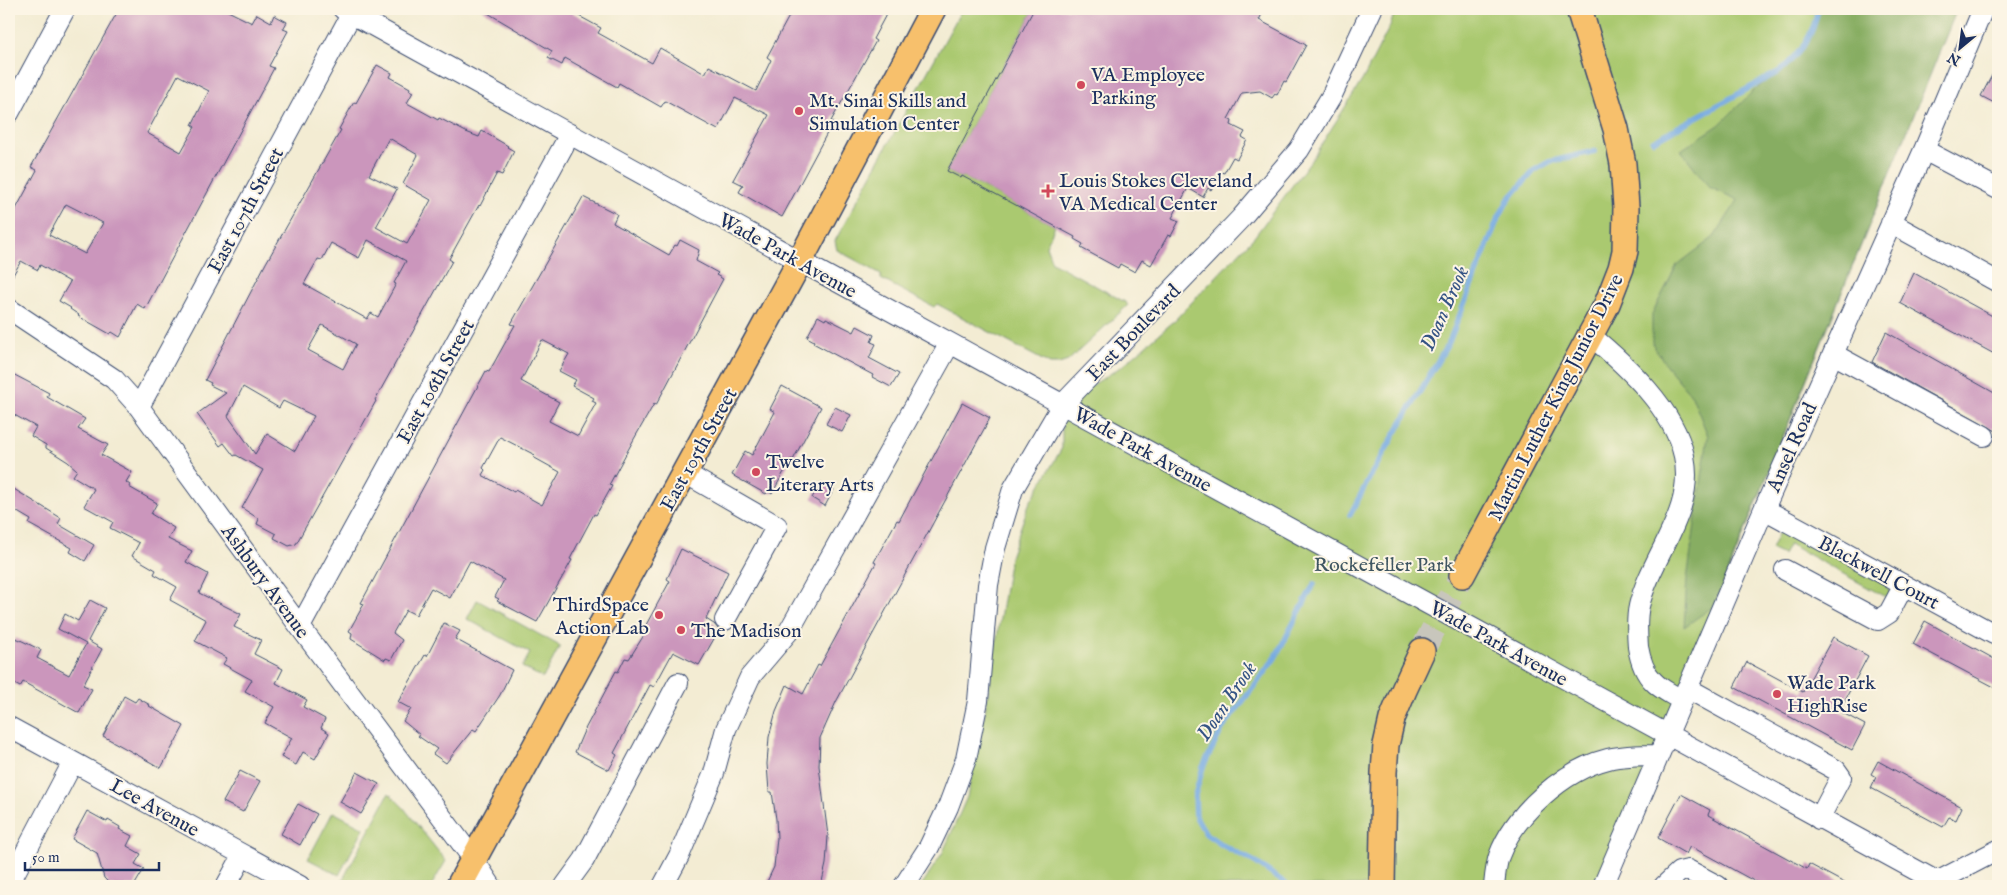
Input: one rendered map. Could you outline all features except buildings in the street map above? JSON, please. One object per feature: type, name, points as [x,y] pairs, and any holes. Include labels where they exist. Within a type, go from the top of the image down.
[{"type":"main road","name":"East 105th Street","points":[[459,886],[800,261],[932,9]]},
{"type":"main road","name":"Martin Luther King Junior Drive","points":[[1462,575],[1611,296],[1625,251],[1626,207],[1623,164],[1616,129],[1579,9]]},
{"type":"main road","points":[[1382,886],[1386,745],[1392,719],[1422,651]]},
{"type":"street","points":[[9,113],[65,9]]},
{"type":"street","name":"East Boulevard","points":[[904,886],[929,846],[948,807],[966,759],[978,701],[988,585],[995,548],[1013,489],[1062,405],[1241,218],[1299,150],[1331,97],[1372,9]]},
{"type":"street","name":"Ansel Road","points":[[1603,886],[1764,509],[1924,150],[1984,9]]},
{"type":"street","name":"Wade Park Avenue","points":[[348,11],[1062,405],[1819,818],[1937,885]]},
{"type":"street","name":"East 107th Street","points":[[139,407],[348,11]]},
{"type":"street","name":"East 106th Street","points":[[300,627],[570,134]]},
{"type":"street","points":[[1924,150],[1998,189]]},
{"type":"street","points":[[1891,223],[1998,282]]},
{"type":"street","name":"Ashbury Avenue","points":[[9,309],[114,379],[139,407],[474,860],[491,886]]},
{"type":"street","points":[[1590,335],[1615,356],[1655,400],[1666,414],[1681,443],[1686,476],[1684,496],[1670,536],[1644,589],[1638,608],[1637,627],[1640,657],[1646,672],[1653,682],[1684,694],[1801,749],[1836,770],[1841,777],[1819,818]]},
{"type":"street","points":[[663,886],[679,856],[714,773],[726,729],[750,677],[789,631],[950,343]]},
{"type":"street","points":[[1832,354],[1984,436]]},
{"type":"street","points":[[685,473],[776,526],[725,620]]},
{"type":"street","name":"Blackwell Court","points":[[1764,509],[1994,634]]},
{"type":"street","points":[[1785,570],[1878,620],[1889,613],[1904,585]]},
{"type":"street","points":[[565,886],[584,860],[678,683]]},
{"type":"street","name":"Lee Avenue","points":[[9,727],[300,886]]},
{"type":"street","points":[[1494,886],[1499,857],[1512,829],[1524,814],[1554,787],[1592,765],[1609,759],[1658,755]]},
{"type":"street","points":[[9,884],[73,762]]},
{"type":"street","points":[[1937,885],[1998,850]]},
{"type":"street","points":[[226,886],[243,855]]},
{"type":"street","points":[[1664,886],[1679,872],[1688,870],[1718,886]]},
{"type":"green space","points":[[962,9],[1034,9],[947,171],[961,178],[962,176],[1055,226],[1046,246],[1052,262],[1128,305],[1068,361],[1059,364],[1050,364],[937,304],[934,307],[881,279],[881,274],[837,250],[835,241]]},
{"type":"green space","name":"Rockefeller Park","points":[[1395,9],[1957,9],[1601,886],[921,886],[943,852],[967,797],[985,711],[1010,557],[1029,504],[1062,448],[1062,405],[1122,366],[1172,323],[1255,236],[1312,159],[1363,79],[1391,24]]},
{"type":"green space","points":[[1818,9],[1957,9],[1714,606],[1684,627],[1687,579],[1708,436],[1692,396],[1666,365],[1652,343],[1652,314],[1677,265],[1714,237],[1738,200],[1709,187],[1681,150],[1719,125],[1751,93],[1793,59],[1814,30]]},
{"type":"green space","points":[[1781,528],[1888,586],[1889,599],[1789,544],[1783,555],[1771,549]]},
{"type":"green space","points":[[477,600],[560,646],[543,678],[522,667],[530,653],[467,619]]},
{"type":"green space","points":[[389,793],[403,807],[446,861],[431,886],[350,886],[342,881]]},
{"type":"green space","points":[[333,812],[364,828],[339,875],[308,859]]},
{"type":"waterway","name":"Doan Brook","points":[[1653,141],[1780,71],[1805,43],[1813,28],[1818,9]]},
{"type":"waterway","name":"Doan Brook","points":[[1350,515],[1372,473],[1449,342],[1497,221],[1508,200],[1535,170],[1549,162],[1595,151]]},
{"type":"waterway","name":"Doan Brook","points":[[1289,886],[1255,862],[1222,845],[1206,834],[1196,817],[1195,795],[1203,767],[1222,729],[1275,658],[1314,584]]},
{"type":"tunnel","points":[[1422,651],[1462,575]]},
{"type":"place","name":"VA Employee Parking","points":[[1081,85]]},
{"type":"place","name":"Mt. Sinai Skills and Simulation Center","points":[[799,111]]},
{"type":"place","name":"Louis Stokes Cleveland VA Medical Center","points":[[1048,191]]},
{"type":"place","name":"Twelve Literary Arts","points":[[756,472]]},
{"type":"place","name":"ThirdSpace Action Lab","points":[[659,615]]},
{"type":"place","name":"The Madison","points":[[681,630]]},
{"type":"place","name":"Wade Park HighRise","points":[[1777,694]]}]
